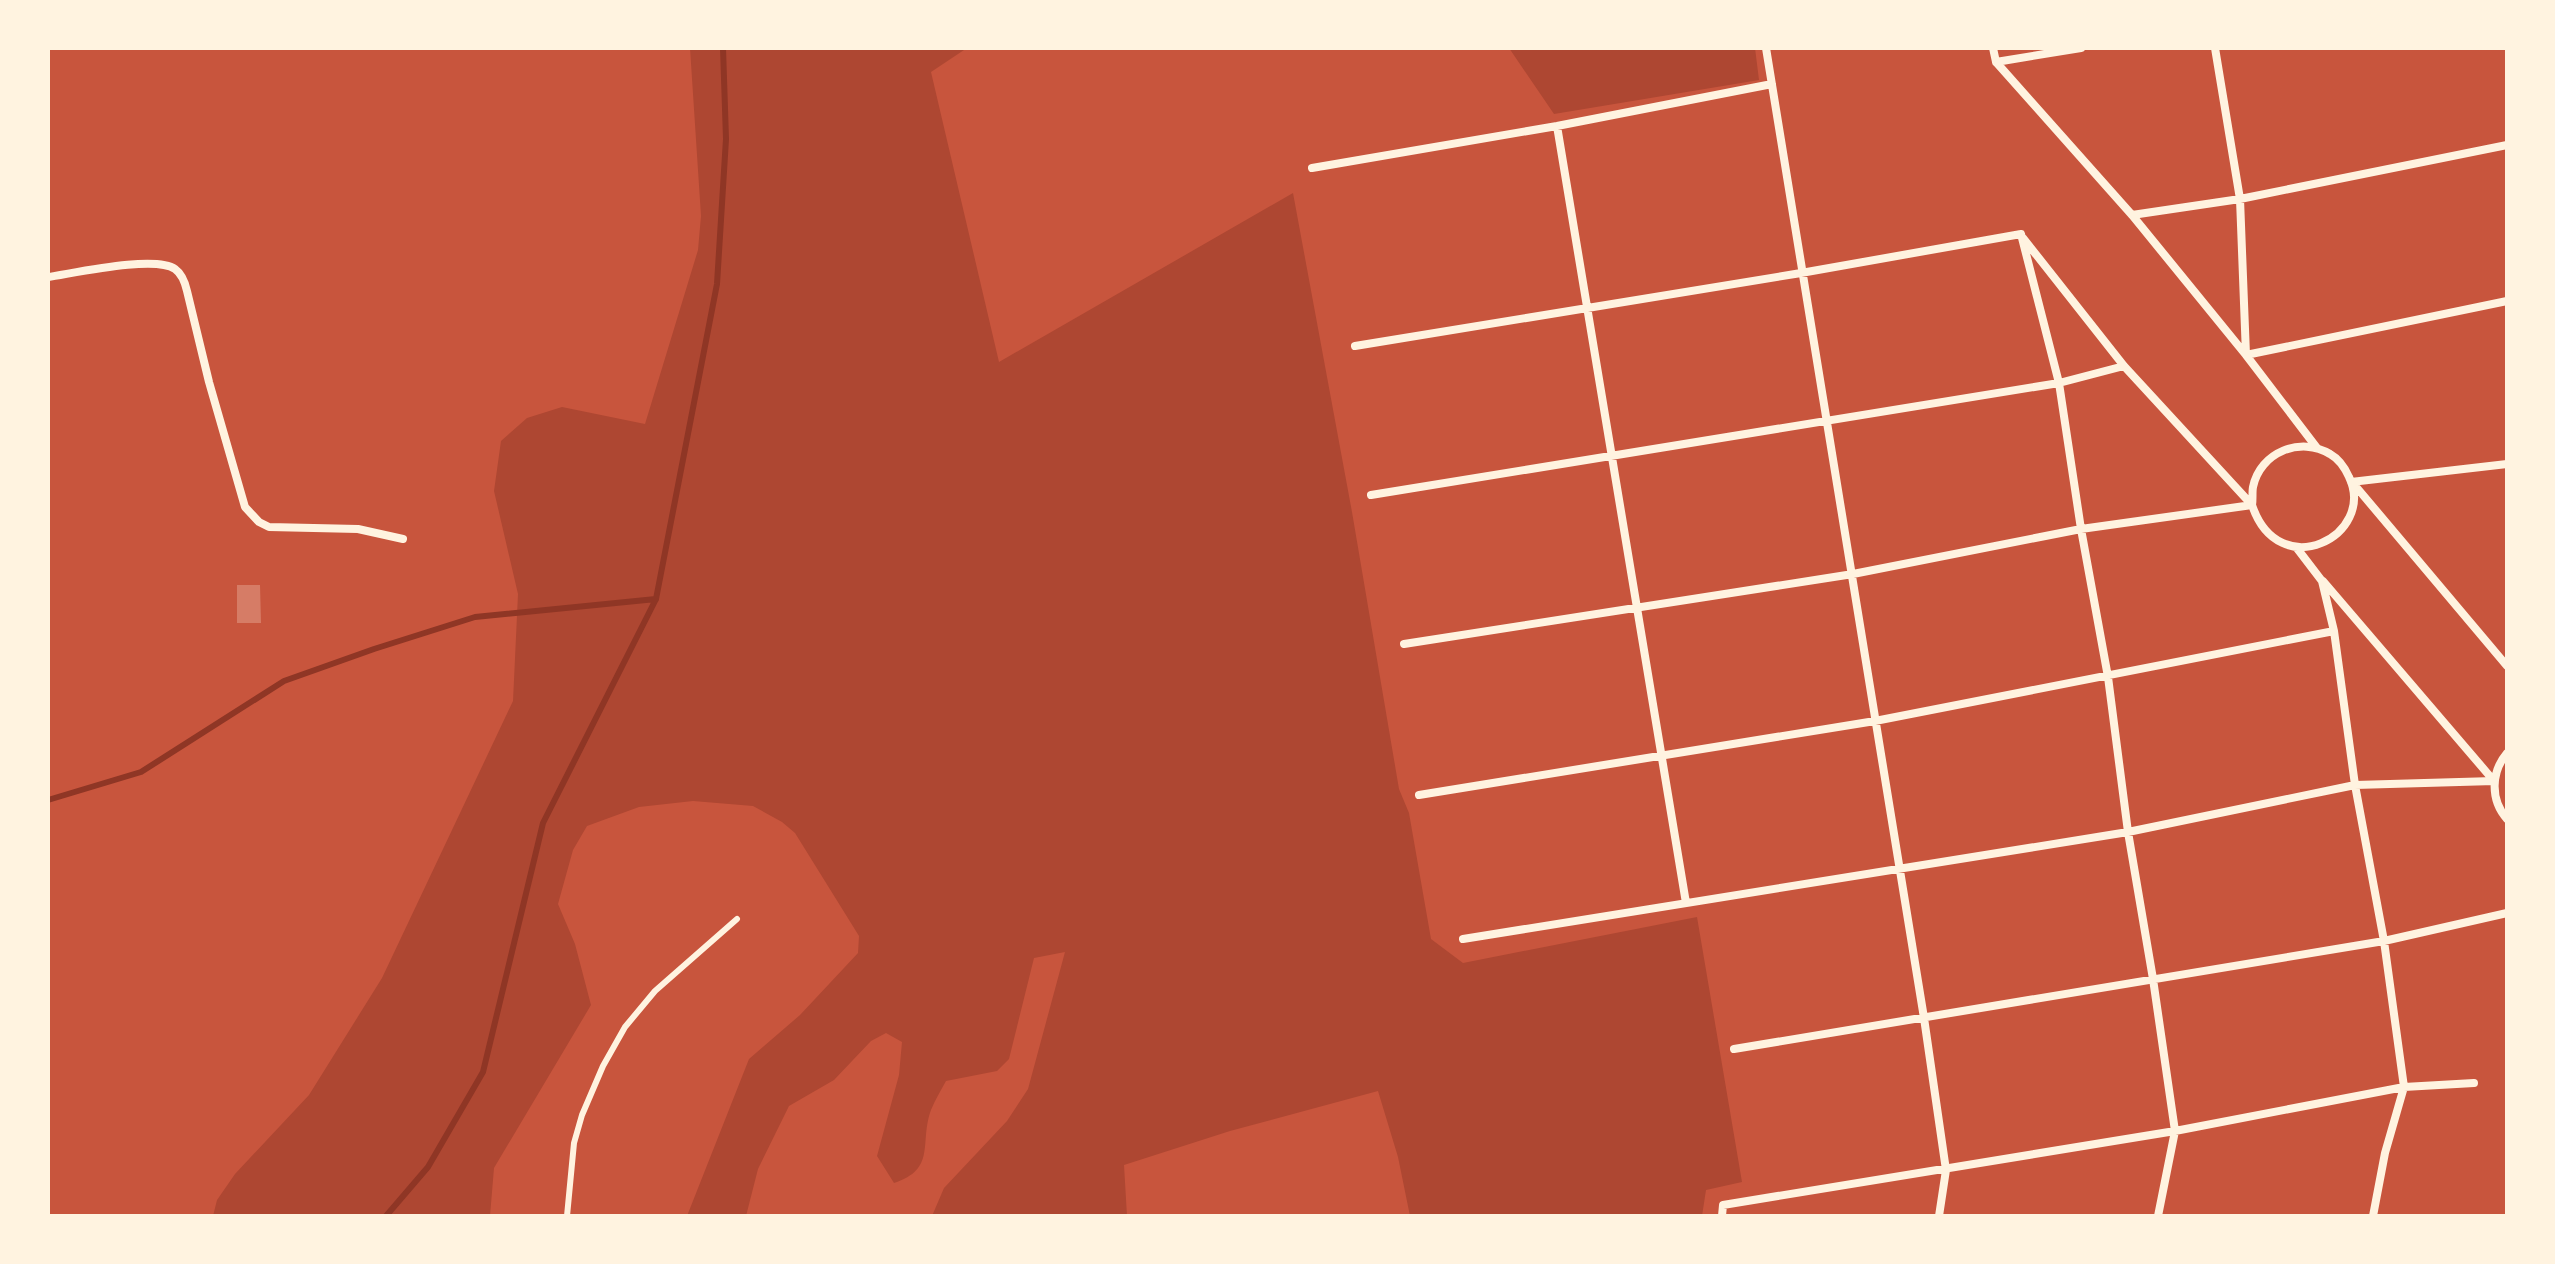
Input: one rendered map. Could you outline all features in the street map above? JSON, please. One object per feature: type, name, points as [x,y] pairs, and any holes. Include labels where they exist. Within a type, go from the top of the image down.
[{"type":"street","points":[[1766,48],[1924,1018],[1946,1170],[1939,1216]]},
{"type":"street","points":[[1993,48],[1996,62],[2132,215],[2317,448]]},
{"type":"street","points":[[1996,62],[2081,48]]},
{"type":"street","points":[[2215,48],[2240,199],[2246,355]]},
{"type":"street","points":[[1312,168],[1557,126],[1772,84]]},
{"type":"street","points":[[1557,126],[1686,903]]},
{"type":"street","points":[[2132,215],[2240,199],[2507,145]]},
{"type":"street","points":[[1355,346],[2021,234]]},
{"type":"street","points":[[2021,234],[2124,366],[2252,505]]},
{"type":"street","points":[[2021,234],[2059,383],[2108,677],[2128,832],[2175,1131],[2158,1216]]},
{"type":"street","points":[[48,277],[153,262],[177,270],[184,280],[245,507],[259,522],[269,527],[358,529],[403,539]]},
{"type":"street","points":[[2246,355],[2507,301]]},
{"type":"street","points":[[1371,495],[2059,383],[2124,366]]},
{"type":"street","points":[[2297,446],[2317,448],[2332,455],[2344,467],[2351,482],[2354,496],[2346,524],[2324,543],[2311,547],[2280,543],[2257,520],[2252,505],[2253,485],[2262,466],[2278,452],[2297,446]]},
{"type":"street","points":[[2351,482],[2507,464]]},
{"type":"street","points":[[2351,482],[2507,666]]},
{"type":"street","points":[[1404,644],[1853,574],[2081,529],[2252,505]]},
{"type":"street","points":[[2296,547],[2494,781]]},
{"type":"street","points":[[2322,581],[2334,631],[2355,785],[2384,941],[2404,1087],[2385,1153],[2373,1216]]},
{"type":"street","points":[[1419,795],[1875,721],[2334,631]]},
{"type":"street","points":[[2507,753],[2494,781],[2497,804],[2507,819]]},
{"type":"street","points":[[1463,939],[2128,832],[2355,785],[2494,781]]},
{"type":"street","points":[[1734,1049],[2384,941],[2507,913]]},
{"type":"street","points":[[1722,1216],[1723,1205],[2175,1131],[2404,1087],[2474,1083]]},
{"type":"lane","points":[[567,1216],[574,1143],[582,1115],[603,1066],[625,1027],[655,991],[737,919]]},
{"type":"shaded area","points":[[690,48],[967,48],[931,72],[999,362],[1293,193],[1399,789],[1409,813],[1431,939],[1463,963],[1697,917],[1742,1182],[1706,1190],[1702,1216],[1410,1216],[1398,1157],[1378,1091],[1230,1131],[1124,1165],[1127,1216],[932,1216],[944,1188],[1007,1121],[1028,1089],[1065,952],[1034,958],[1009,1059],[997,1071],[946,1081],[931,1110],[921,1162],[907,1177],[894,1183],[877,1156],[899,1075],[902,1042],[886,1033],[871,1041],[834,1080],[789,1106],[758,1169],[746,1216],[687,1216],[749,1059],[800,1015],[858,953],[859,936],[795,833],[782,822],[753,806],[693,801],[639,807],[587,826],[573,850],[558,904],[575,944],[591,1005],[494,1168],[490,1216],[213,1216],[217,1200],[235,1174],[309,1095],[382,978],[513,701],[518,594],[494,491],[501,441],[527,418],[562,407],[645,424],[698,250],[701,216]]},
{"type":"shaded area","points":[[1509,48],[1755,48],[1759,80],[1554,114]]},
{"type":"building","points":[[237,585],[260,585],[261,623],[237,623]]},
{"type":"waterway","points":[[386,1216],[428,1167],[483,1072],[543,823],[656,599],[717,284],[726,139],[723,48]]},
{"type":"waterway","points":[[48,800],[141,772],[284,681],[374,649],[475,617],[656,599]]}]
